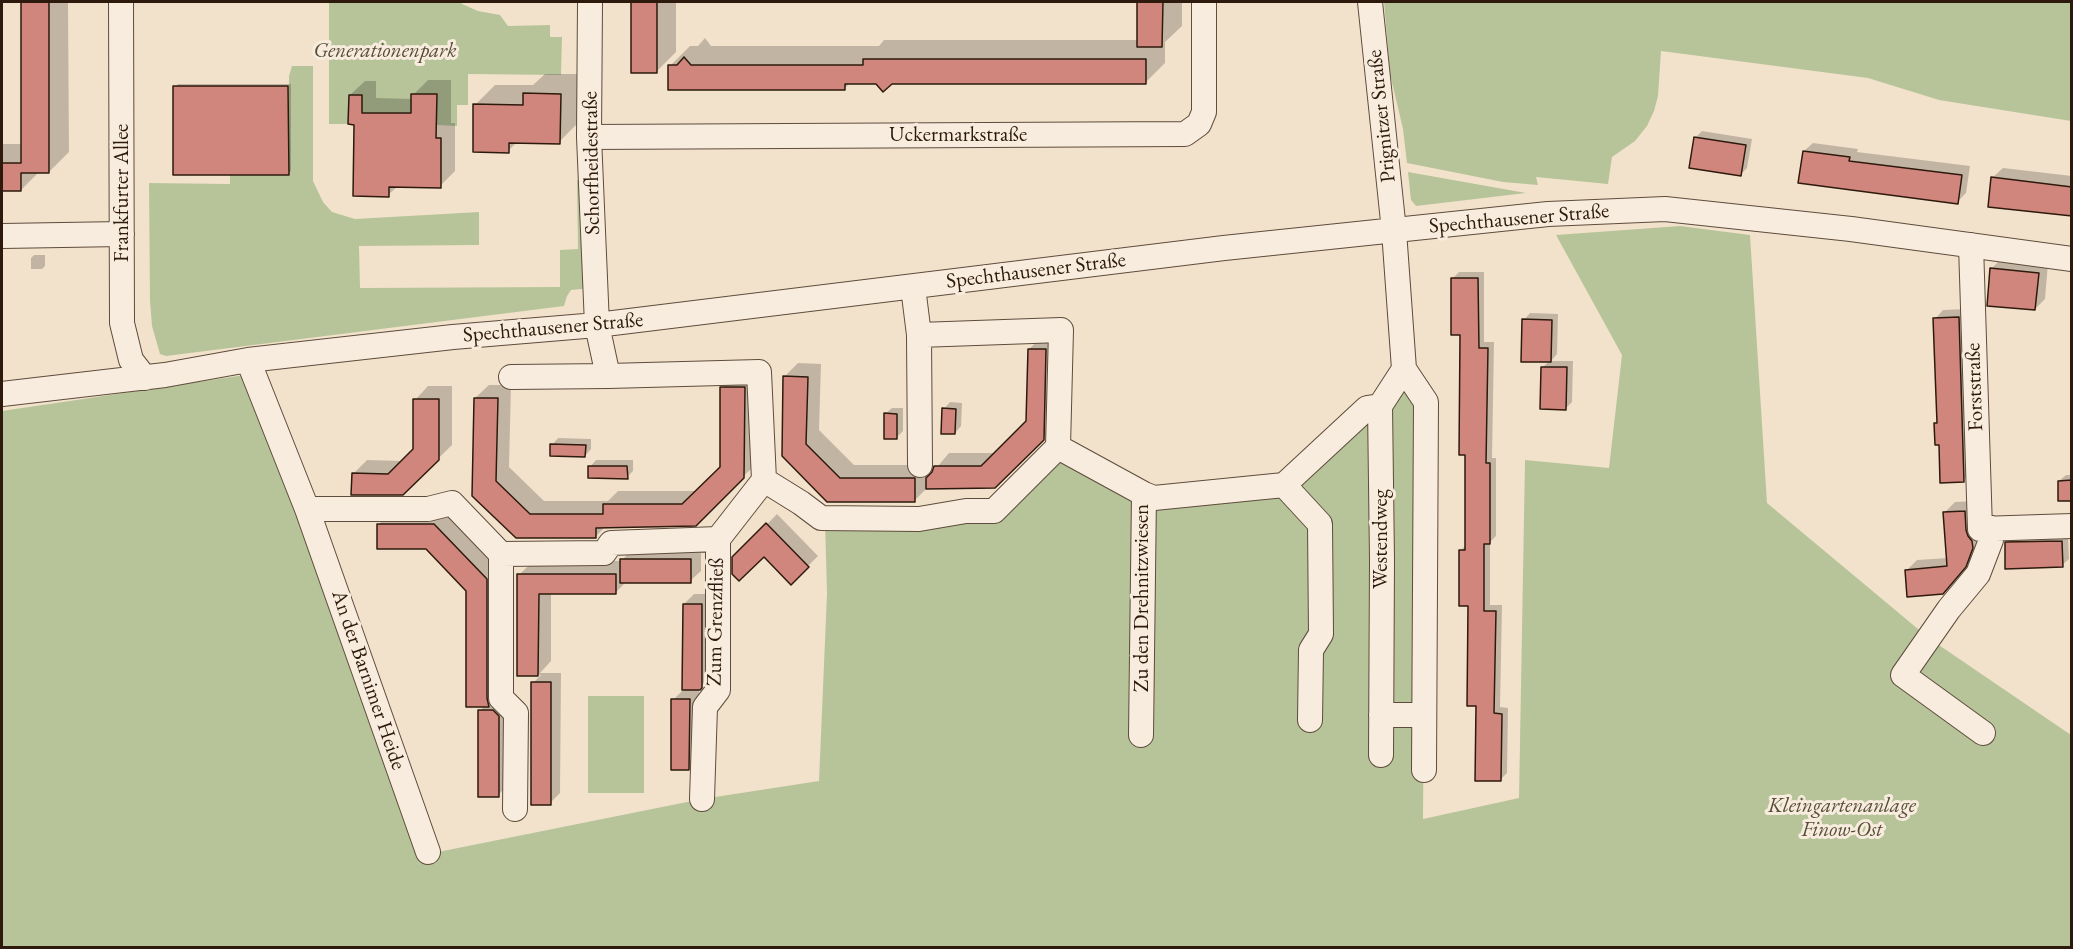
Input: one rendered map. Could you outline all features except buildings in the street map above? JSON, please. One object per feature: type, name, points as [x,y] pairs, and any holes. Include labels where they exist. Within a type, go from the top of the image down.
[{"type":"street","name":"Frankfurter Allee","points":[[122,2],[122,323],[131,360],[145,378]]},
{"type":"street","name":"Schorfheidestraße","points":[[590,2],[589,137],[597,325]]},
{"type":"street","name":"Uckermarkstraße","points":[[589,137],[1185,135],[1199,124],[1204,112],[1204,2]]},
{"type":"street","name":"Prignitzer Straße","points":[[1370,2],[1394,231]]},
{"type":"street","name":"Spechthausener Straße","points":[[2,394],[145,378],[248,360],[453,337],[597,325],[1245,245],[1548,214],[1665,209],[1851,229],[2072,259]]},
{"type":"street","points":[[1394,231],[1404,369],[1426,402],[1424,770]]},
{"type":"street","points":[[2,236],[122,234]]},
{"type":"street","name":"Forststraße","points":[[1971,245],[1986,528],[1991,540],[1978,574],[1949,609],[1903,675],[1983,732]]},
{"type":"street","points":[[913,287],[919,335],[920,465]]},
{"type":"street","points":[[597,325],[608,375]]},
{"type":"street","points":[[511,377],[759,372],[764,480],[821,518],[919,519],[966,511],[994,511],[1058,447],[1061,330],[919,335]]},
{"type":"street","name":"An der Barnimer Heide","points":[[248,360],[307,509],[428,852]]},
{"type":"street","points":[[1144,495],[1154,498],[1284,485],[1367,408],[1380,406],[1404,369]]},
{"type":"street","name":"Westendweg","points":[[1380,406],[1381,755]]},
{"type":"street","name":"Zu den Drehnitzwiesen","points":[[1058,447],[1144,495],[1141,735]]},
{"type":"street","name":"Zum Grenzfließ","points":[[702,799],[705,707],[718,690],[718,539],[764,480]]},
{"type":"street","points":[[1284,485],[1320,524],[1321,634],[1311,650],[1310,720]]},
{"type":"street","points":[[307,509],[428,509],[452,503],[501,555],[501,698],[516,713],[515,809]]},
{"type":"street","points":[[1986,528],[2072,526]]},
{"type":"street","points":[[501,555],[604,552],[612,543],[718,539]]},
{"type":"street","points":[[1381,715],[1424,715]]},
{"type":"green space","name":"Generationenpark","points":[[329,2],[461,2],[478,11],[500,15],[508,26],[550,25],[550,37],[562,37],[561,75],[468,74],[468,105],[457,105],[457,126],[436,125],[436,94],[412,94],[411,113],[362,113],[362,95],[349,95],[348,124],[329,124]]},
{"type":"green space","points":[[1384,2],[2071,2],[2071,121],[1939,100],[1868,78],[1661,51],[1658,96],[1654,111],[1647,126],[1635,141],[1612,157],[1608,184],[1536,177],[1538,185],[1503,182],[1407,163],[1403,129],[1390,74]]},
{"type":"green space","points":[[292,66],[313,66],[313,181],[323,202],[332,212],[355,219],[479,212],[479,245],[359,246],[360,288],[560,287],[560,250],[578,249],[577,180],[588,180],[592,288],[571,290],[564,306],[166,356],[160,354],[152,326],[150,301],[149,183],[230,184],[230,175],[288,175],[289,76]]},
{"type":"green space","points":[[1408,172],[1526,193],[1416,206],[1411,200]]},
{"type":"green space","name":"Kleingartenanlage Finow-Ost","points":[[1680,226],[1750,235],[1767,503],[1930,639],[2071,735],[2071,947],[2,947],[2,411],[245,375],[433,853],[702,799],[819,781],[827,594],[825,521],[998,519],[1062,459],[1154,498],[1284,485],[1404,369],[1426,402],[1423,819],[1519,798],[1525,460],[1609,468],[1622,355],[1556,235]]},
{"type":"green space","points":[[588,696],[644,696],[644,793],[588,793]]}]
